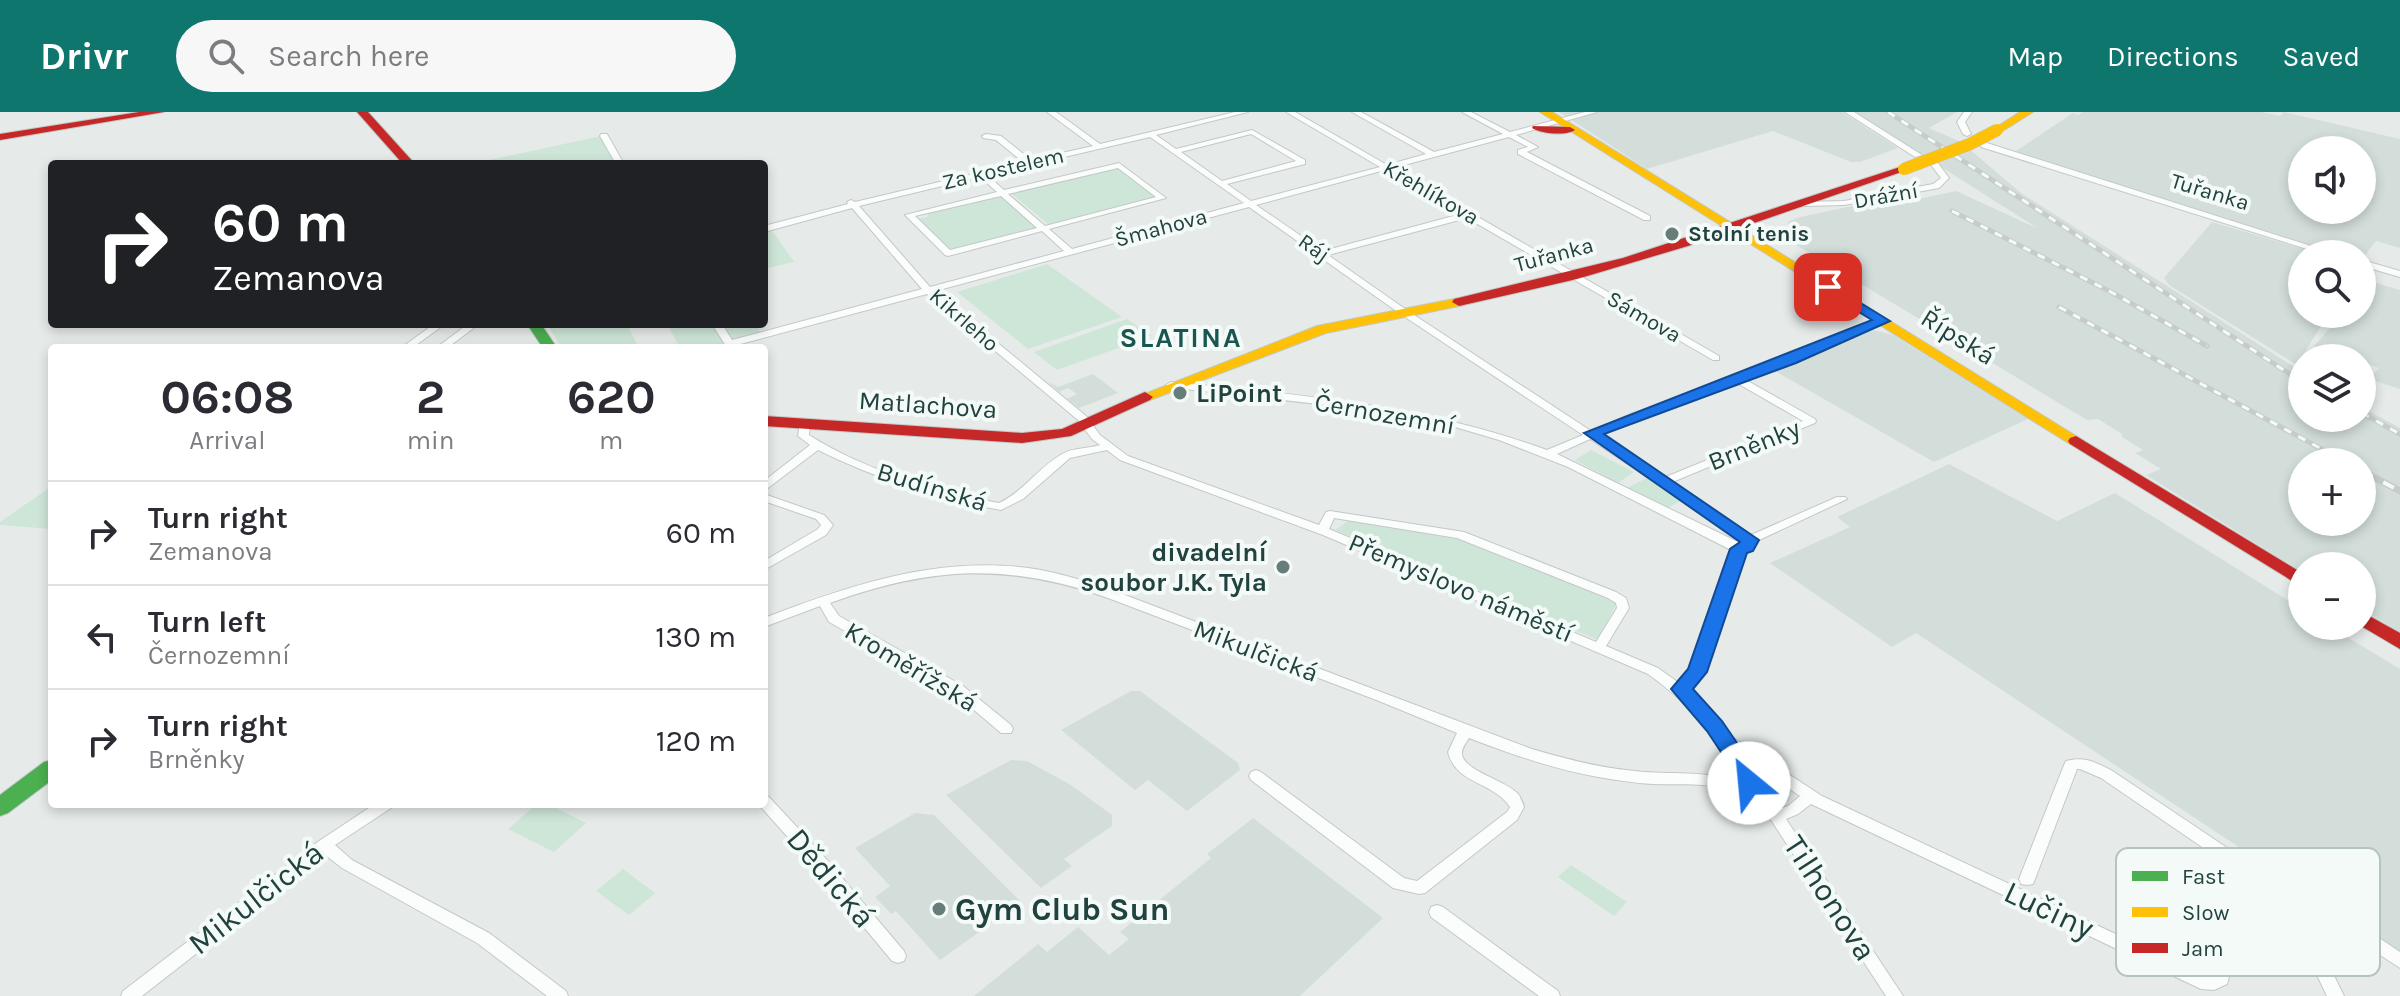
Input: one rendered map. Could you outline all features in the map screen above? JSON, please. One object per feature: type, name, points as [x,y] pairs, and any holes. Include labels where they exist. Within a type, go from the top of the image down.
[{"type":"main road","points":[[0,135],[131,112]]},
{"type":"main road","points":[[0,135],[159,112]]},
{"type":"main road","points":[[362,112],[405,160]]},
{"type":"main road","name":"Tuřanka","points":[[1087,425],[1171,385],[1322,329],[1505,293],[1732,229],[1970,144],[2028,112]]},
{"type":"main road","name":"Řípská","points":[[1547,120],[1579,133],[2288,572]]},
{"type":"main road","name":"Matlachova","points":[[768,421],[1022,438],[1065,433],[1087,425]]},
{"type":"main road","points":[[2376,627],[2400,642]]},
{"type":"main road","points":[[0,807],[48,771]]},
{"type":"street","points":[[1051,112],[1098,146]]},
{"type":"street","name":"Za kostelem","points":[[768,228],[852,204],[1244,112]]},
{"type":"street","name":"Křehlíkova","points":[[1290,112],[1572,275]]},
{"type":"street","points":[[1356,112],[1433,155]]},
{"type":"street","points":[[1466,112],[1534,147],[1521,152],[1647,218]]},
{"type":"street","name":"Šmahova","points":[[729,344],[1510,134],[1547,120],[1593,112]]},
{"type":"street","name":"Drážní","points":[[1849,112],[1918,155]]},
{"type":"street","points":[[1967,134],[1961,122],[1968,112]]},
{"type":"street","points":[[1176,151],[1252,132],[1302,162],[1223,183]]},
{"type":"street","points":[[604,136],[618,160]]},
{"type":"street","points":[[986,136],[998,138],[1029,163]]},
{"type":"street","name":"Ráj","points":[[1153,136],[1405,313]]},
{"type":"street","name":"Tuřanka","points":[[1984,145],[2288,240]]},
{"type":"street","points":[[1119,165],[1162,198],[948,253],[909,215],[1003,193],[1119,165]]},
{"type":"street","name":"Drážní","points":[[1805,204],[1840,204],[1936,186],[1945,178],[1937,167]]},
{"type":"street","points":[[981,174],[1070,252]]},
{"type":"street","name":"Kikrleho","points":[[852,204],[928,290],[1087,425]]},
{"type":"street","points":[[1322,254],[1468,215]]},
{"type":"street","points":[[2376,267],[2400,274]]},
{"type":"street","name":"Sámova","points":[[1572,275],[1716,358]]},
{"type":"street","points":[[1405,313],[1592,433],[1745,545]]},
{"type":"street","points":[[1547,454],[1592,433],[1882,321]]},
{"type":"street","points":[[412,344],[434,328]]},
{"type":"street","points":[[446,344],[468,328]]},
{"type":"street","name":"Brněnky","points":[[1662,482],[1811,421],[1738,379]]},
{"type":"street","name":"Černozemní","points":[[1171,385],[1376,408],[1476,431],[1547,454],[1745,545]]},
{"type":"street","points":[[768,483],[816,446],[803,436],[805,423]]},
{"type":"street","name":"Přemyslovo náměstí","points":[[1087,425],[1108,446],[1130,461],[1322,530],[1600,646],[1653,671],[1681,689]]},
{"type":"street","name":"Budínská","points":[[816,446],[893,476],[1001,507],[1013,502],[1068,454],[1097,452],[1108,446]]},
{"type":"street","points":[[768,498],[820,517],[827,525],[822,532],[768,564]]},
{"type":"street","points":[[1681,689],[1696,676],[1745,545],[1841,499]]},
{"type":"street","name":"Přemyslovo náměstí","points":[[1322,530],[1330,514],[1460,535],[1612,595],[1622,601],[1623,608],[1600,646]]},
{"type":"street","name":"Mikulčická","points":[[768,621],[822,600],[912,573],[959,568],[1037,574],[1125,600],[1465,732],[1535,756],[1634,777],[1714,781],[1747,790]]},
{"type":"street","name":"Kroměřížská","points":[[822,600],[834,619],[958,689],[1006,729]]},
{"type":"street","name":"Tilhonova","points":[[1681,689],[1724,739],[1748,775],[1747,790],[1765,801],[1776,816],[1895,996]]},
{"type":"street","points":[[1256,776],[1399,883],[1419,888],[1512,816],[1517,807],[1513,797],[1463,767],[1455,758],[1455,751],[1465,732]]},
{"type":"street","name":"Lučiny","points":[[1724,739],[1810,796],[2116,942]]},
{"type":"street","points":[[2027,879],[2071,765],[2081,763],[2106,774],[2215,848]]},
{"type":"street","points":[[1776,816],[1793,810],[1810,796]]},
{"type":"street","name":"Dědická","points":[[768,805],[831,874],[840,890],[898,956]]},
{"type":"street","name":"Mikulčická","points":[[129,996],[324,845],[380,808]]},
{"type":"street","points":[[324,845],[332,855],[389,889],[483,938],[560,996]]},
{"type":"street","points":[[1437,912],[1552,996]]},
{"type":"street","points":[[2380,948],[2400,961]]},
{"type":"street","name":"Lučiny","points":[[2188,976],[2201,982],[2214,983],[2222,976]]},
{"type":"street","points":[[2326,976],[2336,996]]},
{"type":"shaded area","points":[[1559,112],[1842,112],[1898,148],[1860,162],[1851,162],[1773,131],[1647,169]]},
{"type":"shaded area","points":[[1855,112],[1957,112],[1929,128],[1961,142],[2021,193],[2288,363],[2288,432],[2376,432],[2376,415],[2400,428],[2400,632],[2376,617],[2376,552],[2288,552],[2288,563],[2146,475],[2161,469],[2135,453],[2143,450],[2122,434],[2098,419],[2087,420],[1783,237],[1783,230],[1794,228],[1787,222],[1800,217],[1904,195],[1914,200],[1956,191],[2037,228]]},
{"type":"shaded area","points":[[2261,112],[2280,116],[2284,112],[2400,139],[2400,248],[2376,240],[2295,240],[2013,153],[2073,113]]},
{"type":"shaded area","points":[[2212,222],[2288,245],[2288,328],[2319,328],[2310,344],[2288,344],[2288,359],[2169,285],[2164,278]]},
{"type":"shaded area","points":[[2376,283],[2400,290],[2400,389],[2376,381],[2379,368],[2376,367],[2376,344],[2316,344],[2330,328],[2376,328]]},
{"type":"shaded area","points":[[1873,330],[1893,335],[2028,419],[1934,462],[1773,370]]},
{"type":"shaded area","points":[[1093,374],[1118,393],[1079,408],[1067,399],[1077,394],[1068,388],[1059,392],[1047,381],[1058,387]]},
{"type":"shaded area","points":[[1949,464],[2057,521],[2115,493],[2288,600],[2288,640],[2352,640],[2400,669],[2400,954],[2380,941],[2380,848],[2240,848],[1916,633],[1892,647],[1770,563],[1850,527],[1837,517]]},
{"type":"shaded area","points":[[1131,691],[1140,691],[1238,763],[1240,770],[1187,811],[1148,780],[1135,790],[1061,730]]},
{"type":"shaded area","points":[[1011,760],[1027,761],[1071,785],[1112,815],[1112,826],[1064,859],[1072,866],[1041,888],[946,795]]},
{"type":"shaded area","points":[[915,813],[934,815],[1021,902],[940,960],[896,911],[891,914],[875,897],[890,886],[855,848]]},
{"type":"shaded area","points":[[1253,818],[1383,918],[1300,996],[974,996],[1038,944],[1047,952],[1078,927],[1109,955],[1129,939],[1120,932],[1211,858],[1207,854]]},
{"type":"green space","points":[[601,136],[616,160],[490,160]]},
{"type":"green space","points":[[1119,167],[1159,197],[1049,225],[1011,193]]},
{"type":"green space","points":[[999,195],[1039,229],[965,248],[944,249],[915,219],[927,217],[929,211]]},
{"type":"green space","points":[[769,226],[794,262],[768,268]]},
{"type":"green space","points":[[1047,264],[1122,317],[1028,349],[957,292]]},
{"type":"green space","points":[[1127,319],[1152,336],[1057,370],[1034,352]]},
{"type":"green space","points":[[550,328],[629,328],[637,344],[560,344]]},
{"type":"green space","points":[[669,328],[758,328],[761,333],[729,344],[678,344]]},
{"type":"green space","points":[[1591,450],[1634,472],[1618,483],[1575,460]]},
{"type":"green space","points":[[1647,478],[1681,501],[1665,509],[1625,489]]},
{"type":"green space","points":[[48,489],[48,529],[0,525]]},
{"type":"green space","points":[[1352,518],[1459,536],[1617,602],[1598,640],[1335,530]]},
{"type":"green space","points":[[532,808],[556,808],[586,823],[554,852],[508,829]]},
{"type":"green space","points":[[1571,865],[1627,902],[1614,916],[1558,877]]},
{"type":"green space","points":[[623,869],[655,893],[629,915],[596,891]]},
{"type":"railway","points":[[1888,112],[2288,373]]},
{"type":"railway","points":[[1952,211],[2111,292],[2207,346]]},
{"type":"railway","points":[[2059,307],[2320,448]]},
{"type":"railway","points":[[2376,421],[2400,434]]},
{"type":"railway","points":[[2376,478],[2400,491]]},
{"type":"traffic: fast","points":[[537,328],[547,344]]},
{"type":"traffic: fast","points":[[0,807],[48,771]]},
{"type":"traffic: slow","points":[[1545,112],[2076,441]]},
{"type":"traffic: slow","points":[[1997,130],[2028,112]]},
{"type":"traffic: slow","points":[[1904,169],[1970,144],[1997,130]]},
{"type":"traffic: slow","points":[[1145,397],[1322,329],[1459,302]]},
{"type":"traffic: jam","points":[[0,137],[159,112]]},
{"type":"traffic: jam","points":[[362,112],[405,160]]},
{"type":"traffic: jam","points":[[1537,128],[1570,130]]},
{"type":"traffic: jam","points":[[1459,302],[1628,260],[1739,226],[1904,169]]},
{"type":"traffic: jam","points":[[768,421],[1022,438],[1065,433],[1145,397]]},
{"type":"traffic: jam","points":[[2076,441],[2288,572]]},
{"type":"traffic: jam","points":[[2376,627],[2400,642]]},
{"type":"place","name":"Stolní tenis","points":[[1672,234]]},
{"type":"place","name":"LiPoint","points":[[1180,393]]},
{"type":"place","name":"divadelní soubor J.K. Tyla","points":[[1283,567]]},
{"type":"place","name":"Gym Club Sun","points":[[939,909]]},
{"type":"district","name":"SLATINA","points":[[1181,337]]},
{"type":"route","points":[[1749,783],[1748,775],[1715,726],[1681,689],[1696,676],[1739,549],[1746,547],[1750,540],[1592,433],[1791,360],[1882,321],[1828,287]]}]
